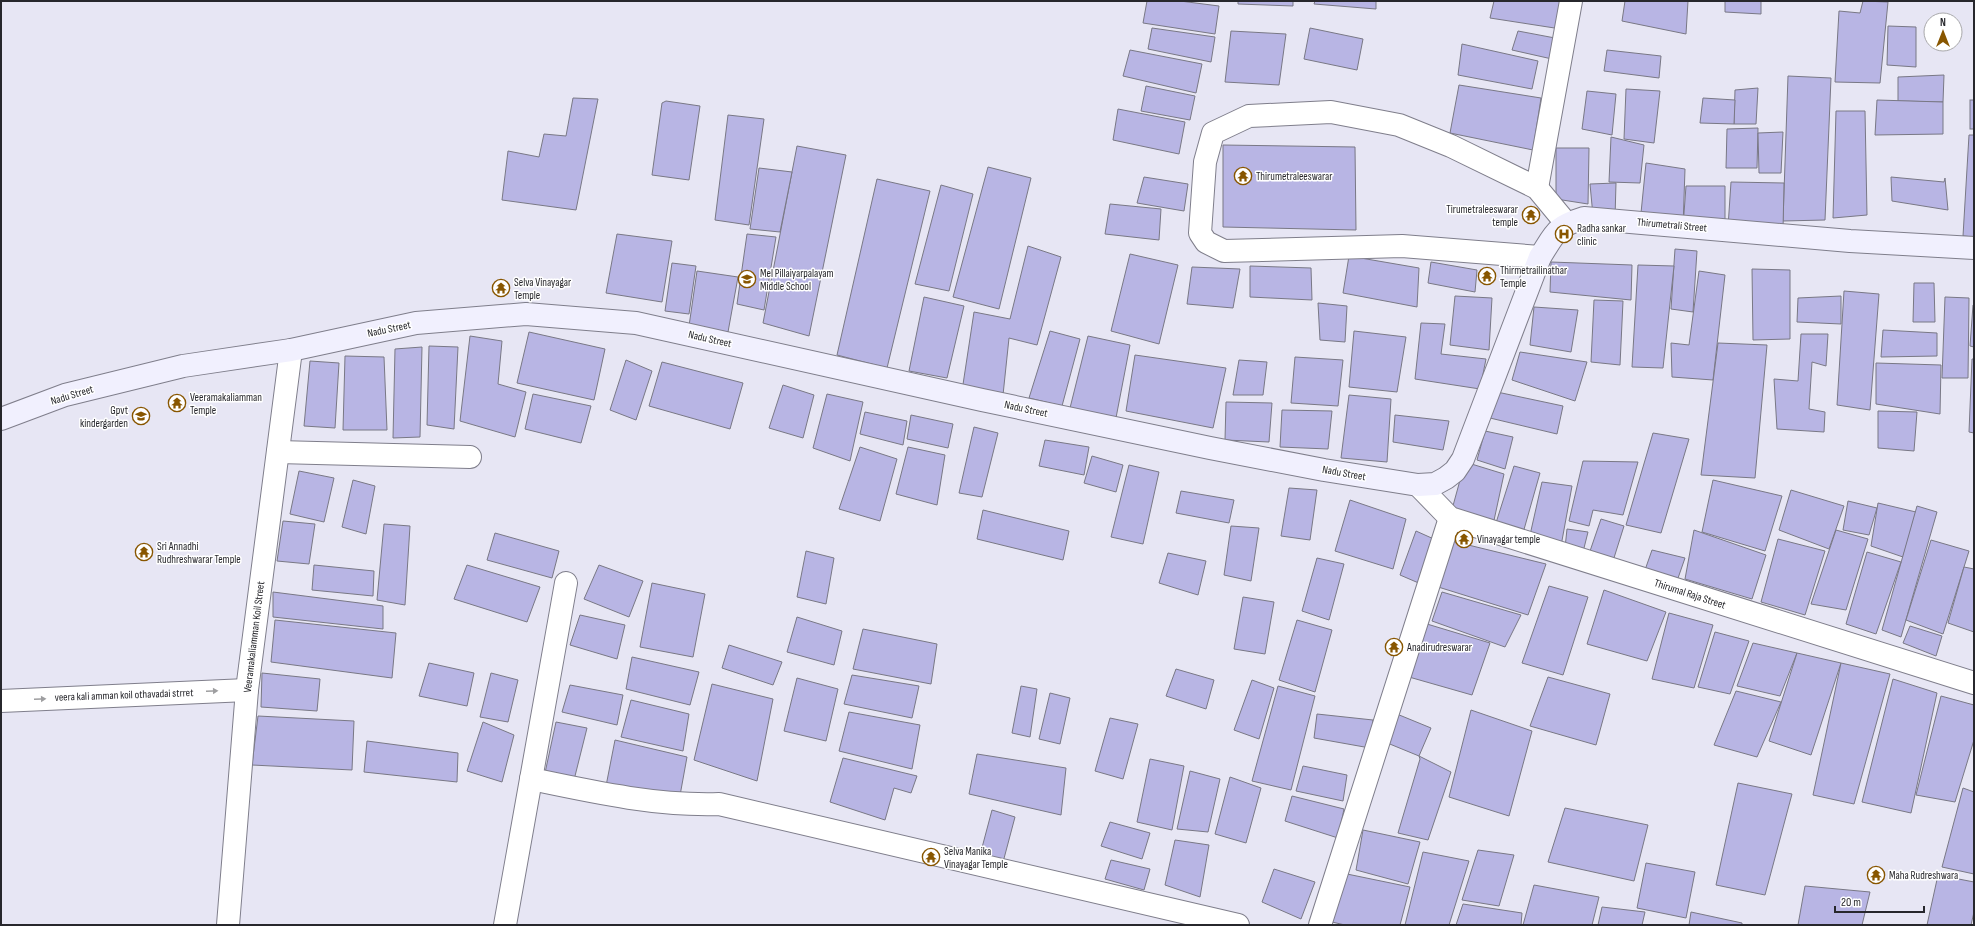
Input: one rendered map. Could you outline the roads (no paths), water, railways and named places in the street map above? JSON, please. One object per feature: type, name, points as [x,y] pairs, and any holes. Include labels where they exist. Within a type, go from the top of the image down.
[{"type":"main road","name":"Thirumetrali Street","points":[[1566,223],[1584,218],[1842,240],[1974,248]]},
{"type":"main road","points":[[1418,485],[1436,484],[1446,478],[1455,471],[1463,458],[1540,257],[1559,228],[1566,223]]},
{"type":"main road","name":"Nadu Street","points":[[1,419],[66,396],[183,366],[291,350],[416,323],[526,314],[636,323],[982,400],[1210,448],[1324,470],[1418,485]]},
{"type":"street","points":[[1538,188],[1571,1]]},
{"type":"street","points":[[1540,257],[1402,246],[1224,251],[1206,242],[1200,233],[1206,162],[1213,134],[1249,116],[1331,112],[1399,125],[1451,146],[1538,188],[1566,223]]},
{"type":"street","name":"Veeramakaliamman Koil Street","points":[[228,925],[247,690],[291,350]]},
{"type":"street","points":[[278,452],[470,457]]},
{"type":"street","name":"Thirumal Raja Street","points":[[1418,485],[1450,518],[1974,683]]},
{"type":"street","points":[[1320,925],[1450,518]]},
{"type":"street","points":[[505,925],[566,583]]},
{"type":"street","name":"veera kali amman koil othavadai strret","points":[[1,700],[247,690]]},
{"type":"street","points":[[531,779],[602,793],[677,804],[719,804],[1238,925]]},
{"type":"place","name":"Thirumetraleeswarar","points":[[1243,176]]},
{"type":"place","name":"Tirumetraleeswarar temple","points":[[1531,215]]},
{"type":"place","name":"Radha sankar clinic","points":[[1564,234]]},
{"type":"place","name":"Thirmetrailinathar Temple","points":[[1487,276]]},
{"type":"place","name":"Mel Pillaiyarpalayam Middle School","points":[[747,279]]},
{"type":"place","name":"Selva Vinayagar Temple","points":[[501,288]]},
{"type":"place","name":"Veeramakaliamman Temple","points":[[177,403]]},
{"type":"place","name":"Gpvt kindergarden","points":[[141,416]]},
{"type":"place","name":"Vinayagar temple","points":[[1464,539]]},
{"type":"place","name":"Sri Annadhi Rudhreshwarar Temple","points":[[144,552]]},
{"type":"place","name":"Anadirudreswarar","points":[[1394,647]]},
{"type":"place","name":"Selva Manika Vinayagar Temple","points":[[931,857]]},
{"type":"place","name":"Maha Rudreshwara","points":[[1876,875]]}]
